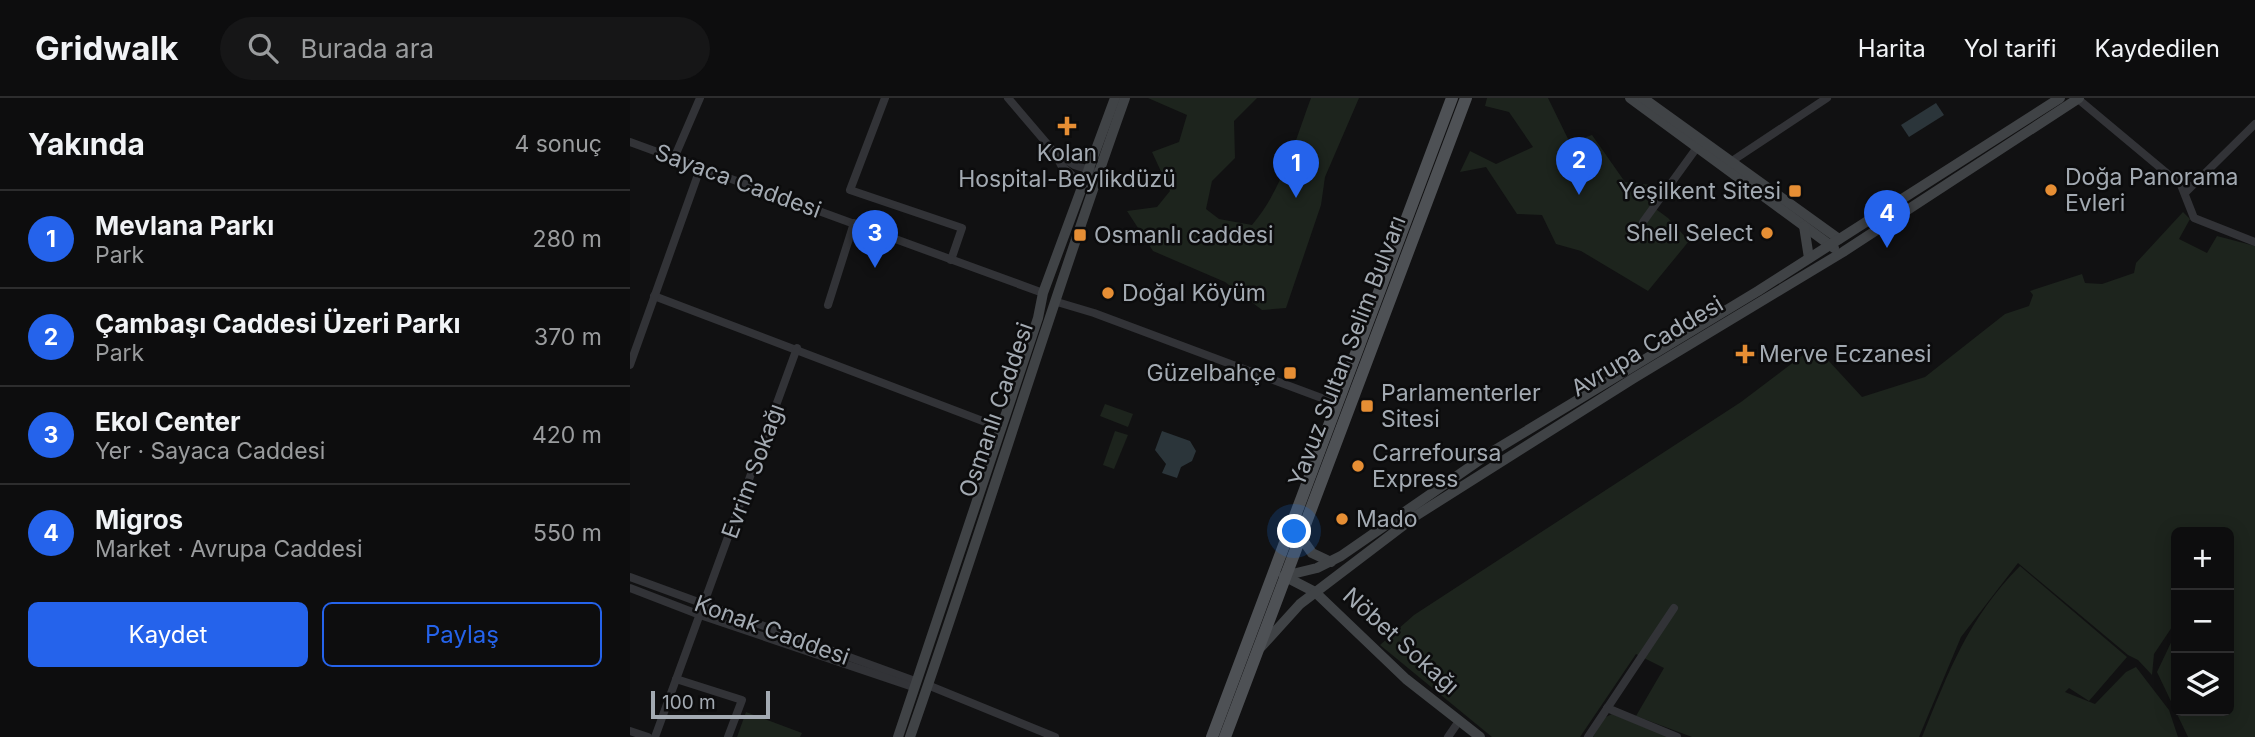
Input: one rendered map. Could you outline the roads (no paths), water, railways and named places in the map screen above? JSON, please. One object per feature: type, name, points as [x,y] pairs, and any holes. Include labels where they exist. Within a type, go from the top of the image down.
[{"type":"main road","name":"Osmanlı Caddesi","points":[[910,737],[930,686],[998,467],[1057,301],[1115,98]]},
{"type":"main road","name":"Osmanlı Caddesi","points":[[1093,171],[1125,98]]},
{"type":"main road","name":"Yavuz Sultan Selim Bulvarı","points":[[1212,737],[1279,574],[1344,401],[1452,98]]},
{"type":"main road","name":"Yavuz Sultan Selim Bulvarı","points":[[1225,737],[1256,653],[1279,574],[1300,536],[1344,401],[1466,98]]},
{"type":"main road","points":[[1630,98],[1804,226],[1835,242]]},
{"type":"main road","points":[[1643,98],[1732,161],[1835,242],[1843,252]]},
{"type":"main road","name":"Avrupa Caddesi","points":[[1279,574],[1331,562],[1490,453],[1835,242],[2060,98]]},
{"type":"main road","name":"Avrupa Caddesi","points":[[1256,653],[1287,617],[1315,592],[1374,545],[1461,485],[1843,252],[2078,99]]},
{"type":"main road","name":"Osmanlı Caddesi","points":[[898,737],[1043,295],[1087,189]]},
{"type":"main road","points":[[1804,226],[1809,258]]},
{"type":"main road","points":[[1043,295],[1045,305],[1057,301]]},
{"type":"main road","points":[[1300,536],[1312,553],[1331,562]]},
{"type":"main road","name":"Nöbet Sokağı","points":[[1279,574],[1315,592],[1406,679],[1480,737]]},
{"type":"main road","points":[[914,684],[924,676],[930,686]]},
{"type":"street","points":[[675,156],[700,98]]},
{"type":"street","points":[[886,98],[850,190],[962,228],[951,260]]},
{"type":"street","points":[[1008,98],[1055,152],[1074,165],[1093,171]]},
{"type":"street","points":[[1732,161],[1827,98]]},
{"type":"street","points":[[2078,99],[2173,178],[2185,193],[2194,218],[2255,242]]},
{"type":"street","points":[[2185,193],[2255,124]]},
{"type":"street","name":"Sayaca Caddesi","points":[[630,142],[675,156],[1043,295]]},
{"type":"street","points":[[1643,222],[1698,146]]},
{"type":"street","points":[[1055,152],[1061,165],[1087,189]]},
{"type":"street","points":[[630,365],[701,166]]},
{"type":"street","points":[[828,305],[854,223]]},
{"type":"street","points":[[654,296],[797,348]]},
{"type":"street","points":[[1057,301],[1344,401]]},
{"type":"street","name":"Osmanlı Caddesi","points":[[797,348],[1001,428]]},
{"type":"street","name":"Evrim Sokağı","points":[[655,737],[797,348]]},
{"type":"street","name":"Konak Caddesi","points":[[630,577],[914,684]]},
{"type":"street","name":"Konak Caddesi","points":[[630,587],[700,615],[914,684]]},
{"type":"street","points":[[1588,737],[1674,608]]},
{"type":"street","points":[[676,678],[742,700],[728,737]]},
{"type":"street","points":[[930,686],[1055,737]]},
{"type":"street","points":[[1607,708],[1678,737]]},
{"type":"street","name":"Nöbet Sokağı","points":[[1448,737],[1460,721]]},
{"type":"street","points":[[630,731],[648,737]]},
{"type":"place","name":"Kolan Hospital-Beylikdüzü","points":[[1067,126]]},
{"type":"place","name":"Doğa Panorama Evleri","points":[[2051,190]]},
{"type":"place","name":"Yeşilkent Sitesi","points":[[1795,191]]},
{"type":"place","name":"Çambaşı Caddesi Üzeri Parkı","points":[[1579,195]]},
{"type":"place","name":"Mevlana Parkı","points":[[1296,198]]},
{"type":"place","name":"Shell Select","points":[[1767,233]]},
{"type":"place","name":"Osmanlı caddesi","points":[[1080,235]]},
{"type":"place","name":"Migros","points":[[1887,248]]},
{"type":"place","name":"Ekol Center","points":[[875,268]]},
{"type":"place","name":"Doğal Köyüm","points":[[1108,293]]},
{"type":"place","name":"Merve Eczanesi","points":[[1745,354]]},
{"type":"place","name":"Güzelbahçe","points":[[1290,373]]},
{"type":"place","name":"Parlamenterler Sitesi","points":[[1367,406]]},
{"type":"place","name":"Carrefoursa Express","points":[[1358,466]]},
{"type":"place","name":"Mado","points":[[1342,519]]}]
